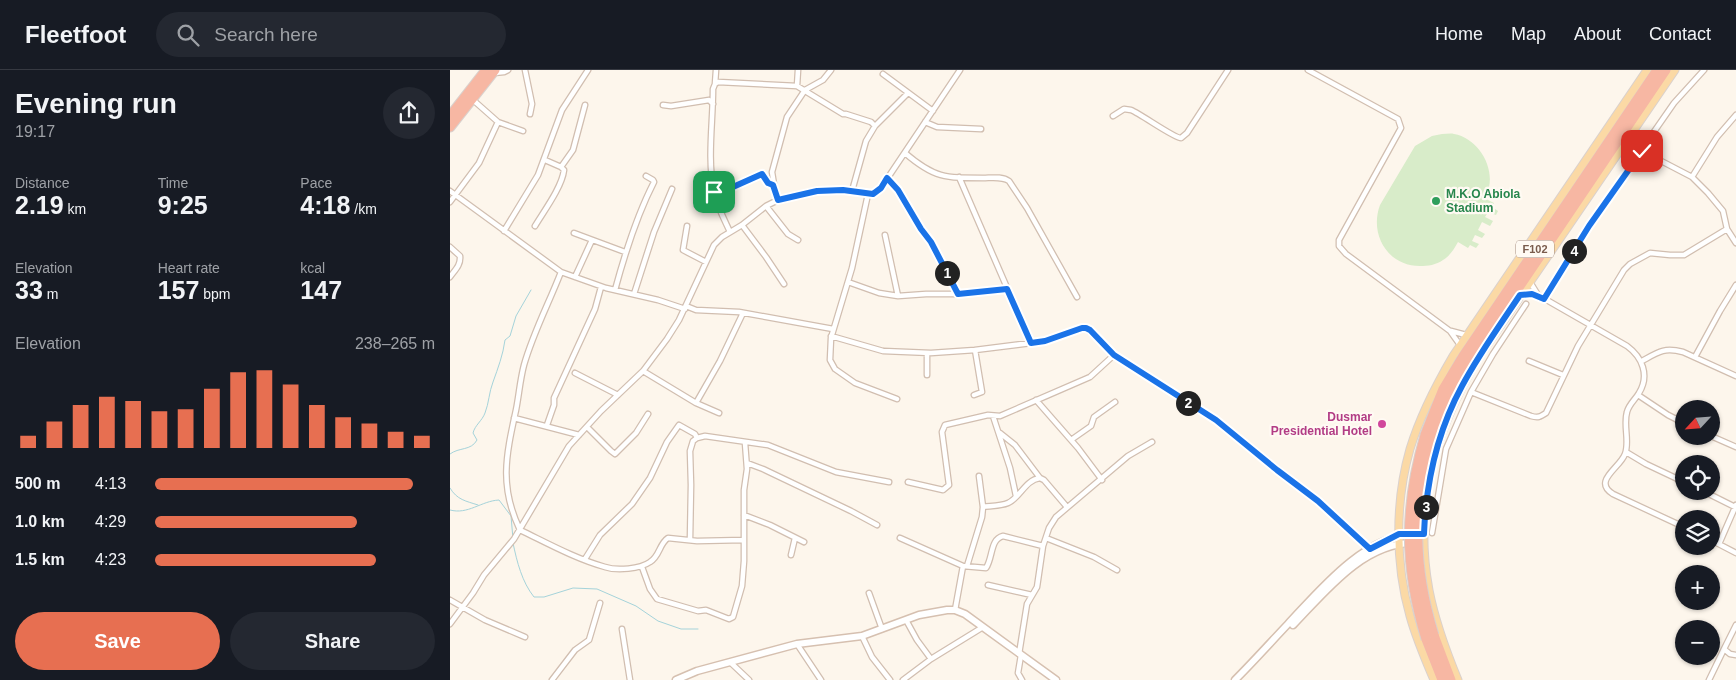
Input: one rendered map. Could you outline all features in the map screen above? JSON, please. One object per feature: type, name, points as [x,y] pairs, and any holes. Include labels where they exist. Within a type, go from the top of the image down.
[{"type":"highway","name":"F102","points":[[1612,142],[1657,70]]},
{"type":"highway","name":"F102","points":[[1442,680],[1430,637],[1414,594],[1408,538],[1414,480],[1429,436],[1436,405],[1454,371],[1612,142],[1666,70]]},
{"type":"highway","points":[[453,118],[472,99],[491,71]]},
{"type":"highway","points":[[450,128],[453,118],[491,71]]},
{"type":"highway","name":"F102","points":[[1430,637],[1452,680]]},
{"type":"main road","points":[[1458,680],[1436,620],[1429,590],[1424,543],[1428,533],[1427,493],[1438,439],[1462,386],[1530,281],[1612,142],[1647,70]]},
{"type":"main road","points":[[1434,680],[1410,614],[1399,544],[1402,486],[1410,450],[1424,412],[1434,390],[1466,335],[1612,142],[1675,70]]},
{"type":"main road","points":[[1234,680],[1337,574],[1370,549],[1399,534],[1428,533]]},
{"type":"main road","points":[[1240,680],[1349,569],[1389,546],[1424,543]]},
{"type":"main road","points":[[676,680],[697,670],[797,644],[862,636],[928,612],[955,610],[964,614],[1056,680]]},
{"type":"street","points":[[491,71],[504,72],[508,70]]},
{"type":"street","points":[[524,70],[532,104],[530,114]]},
{"type":"street","points":[[504,231],[532,186],[545,160],[562,110],[588,70]]},
{"type":"street","points":[[716,70],[712,159],[715,195],[730,232]]},
{"type":"street","points":[[797,86],[798,70]]},
{"type":"street","points":[[778,200],[773,185],[772,172],[787,117],[805,90],[823,80],[831,70]]},
{"type":"street","points":[[450,624],[484,575],[520,530],[562,456],[601,411],[642,371],[667,339],[685,308],[714,245],[722,236],[742,225],[766,206],[778,200],[817,191],[843,190],[873,194],[881,188],[960,70]]},
{"type":"street","points":[[1113,116],[1124,109],[1131,110],[1167,130],[1177,138],[1181,138],[1187,133],[1228,70]]},
{"type":"street","points":[[1308,70],[1398,119],[1401,128],[1339,240],[1339,246],[1346,254],[1450,331],[1460,344]]},
{"type":"street","points":[[1544,299],[1589,226],[1674,103],[1704,70]]},
{"type":"street","points":[[883,74],[933,111]]},
{"type":"street","points":[[715,84],[718,82],[797,86],[843,114],[872,122],[875,126]]},
{"type":"street","points":[[852,191],[866,141],[875,126],[908,93]]},
{"type":"street","points":[[472,99],[498,122],[523,131]]},
{"type":"street","points":[[663,105],[672,106],[709,100],[713,104]]},
{"type":"street","points":[[560,167],[573,150],[585,105]]},
{"type":"street","points":[[1692,177],[1717,137],[1736,115]]},
{"type":"street","points":[[450,202],[479,163],[498,122]]},
{"type":"street","points":[[926,122],[937,127],[981,129]]},
{"type":"street","points":[[1642,151],[1692,177],[1720,206],[1727,229],[1736,243]]},
{"type":"street","points":[[905,153],[928,171],[937,174],[959,177],[1000,178],[1009,181],[1027,208],[1077,297]]},
{"type":"street","points":[[535,226],[558,188],[564,174],[564,170],[560,167],[545,160]]},
{"type":"street","points":[[715,195],[762,174],[768,183],[773,185]]},
{"type":"street","points":[[615,290],[639,212],[654,182],[646,176]]},
{"type":"street","points":[[959,177],[1031,343]]},
{"type":"street","points":[[887,178],[898,190],[921,229],[934,246],[958,294]]},
{"type":"street","points":[[634,294],[654,232],[672,189]]},
{"type":"street","points":[[450,191],[561,272],[601,286],[685,308],[743,313],[833,330]]},
{"type":"street","points":[[868,194],[848,282],[831,336],[830,360],[835,369],[855,383],[897,399]]},
{"type":"street","points":[[766,206],[788,234],[798,240]]},
{"type":"street","points":[[742,225],[784,284]]},
{"type":"street","points":[[687,226],[683,250],[706,262]]},
{"type":"street","points":[[1471,392],[1537,418],[1546,413],[1563,375],[1624,270],[1630,264],[1650,253],[1684,255],[1727,229]]},
{"type":"street","points":[[574,234],[626,252]]},
{"type":"street","points":[[886,235],[898,296]]},
{"type":"street","points":[[575,277],[592,240]]},
{"type":"street","points":[[450,247],[460,256],[459,265],[450,277]]},
{"type":"street","points":[[561,272],[525,364],[508,444],[505,473],[508,498],[520,530],[606,568],[642,567],[656,558],[663,541],[668,538],[744,540]]},
{"type":"street","points":[[1530,281],[1538,296]]},
{"type":"street","points":[[848,282],[879,293],[898,296],[958,294],[1007,289]]},
{"type":"street","points":[[546,425],[554,405],[554,398],[595,309],[601,286]]},
{"type":"street","points":[[1695,357],[1720,310],[1736,286]]},
{"type":"street","points":[[1520,295],[1527,294],[1544,299],[1627,346],[1637,353],[1642,360],[1643,382],[1638,395],[1629,406],[1626,414],[1626,452],[1623,459],[1606,480],[1605,486],[1608,491],[1675,523]]},
{"type":"street","points":[[1428,533],[1446,449],[1471,392],[1526,304]]},
{"type":"street","points":[[696,403],[720,361],[743,313]]},
{"type":"street","points":[[831,336],[883,351],[927,353],[974,350],[1045,341],[1086,328],[1114,355],[1216,420],[1318,501],[1370,549]]},
{"type":"street","points":[[1450,331],[1466,335]]},
{"type":"street","points":[[1642,360],[1668,349],[1683,352],[1736,376]]},
{"type":"street","points":[[974,350],[982,392],[974,395]]},
{"type":"street","points":[[927,353],[927,376]]},
{"type":"street","points":[[908,482],[943,490],[950,485],[942,432],[942,428],[945,425],[979,417],[1000,416],[1090,377],[1114,355]]},
{"type":"street","points":[[1529,361],[1563,375]]},
{"type":"street","points":[[642,371],[696,403],[719,413]]},
{"type":"street","points":[[575,373],[618,396]]},
{"type":"street","points":[[1638,395],[1675,418]]},
{"type":"street","points":[[1036,400],[1071,440],[1102,480]]},
{"type":"street","points":[[1071,440],[1092,426],[1094,417],[1115,402]]},
{"type":"street","points":[[587,427],[615,454],[636,433],[648,414]]},
{"type":"street","points":[[993,416],[1010,468],[1016,496]]},
{"type":"street","points":[[514,418],[580,435]]},
{"type":"street","points":[[585,559],[600,536],[632,504],[646,484],[667,442],[680,425],[695,438]]},
{"type":"street","points":[[999,432],[1015,445],[1040,478],[1044,480],[1067,507]]},
{"type":"street","points":[[695,438],[705,436],[768,445],[836,472],[889,482]]},
{"type":"street","points":[[690,540],[690,452],[695,438]]},
{"type":"street","points":[[1720,440],[1736,447]]},
{"type":"street","points":[[1022,680],[1018,673],[1028,604],[1037,587],[1043,546],[1049,528],[1056,517],[1102,480],[1128,456],[1152,442]]},
{"type":"street","points":[[642,567],[650,589],[657,599],[698,611],[706,610],[729,619],[733,617],[742,586],[744,490],[747,463],[745,443]]},
{"type":"street","points":[[1626,452],[1675,478]]},
{"type":"street","points":[[747,463],[877,525]]},
{"type":"street","points":[[955,610],[965,566],[982,517],[983,507],[979,476]]},
{"type":"street","points":[[983,507],[1006,504],[1030,482],[1040,478]]},
{"type":"street","points":[[1720,499],[1736,506],[1720,542]]},
{"type":"street","points":[[744,515],[764,522],[804,542]]},
{"type":"street","points":[[900,538],[965,566],[986,568],[996,540],[999,537],[1003,536],[1043,546]]},
{"type":"street","points":[[791,556],[795,538]]},
{"type":"street","points":[[1046,538],[1094,557],[1117,570]]},
{"type":"street","points":[[1720,545],[1736,553]]},
{"type":"street","points":[[988,585],[1032,595]]},
{"type":"street","points":[[869,593],[882,629]]},
{"type":"street","points":[[450,600],[500,628],[525,636]]},
{"type":"street","points":[[552,680],[575,650],[589,640],[600,603]]},
{"type":"street","points":[[906,620],[917,640],[931,659]]},
{"type":"street","points":[[1709,680],[1736,625]]},
{"type":"street","points":[[903,680],[931,659],[983,628]]},
{"type":"street","points":[[622,629],[630,680]]},
{"type":"street","points":[[862,636],[872,658],[890,680]]},
{"type":"street","points":[[797,644],[821,680]]},
{"type":"street","points":[[1724,649],[1730,654],[1736,654]]},
{"type":"street","points":[[730,662],[749,680]]},
{"type":"green space","name":"M.K.O Abiola Stadium","points":[[1453,134],[1470,141],[1482,154],[1489,170],[1490,179],[1484,198],[1494,203],[1492,207],[1498,211],[1496,215],[1488,212],[1485,217],[1493,221],[1490,226],[1482,222],[1478,230],[1485,234],[1482,238],[1475,235],[1472,241],[1479,244],[1476,248],[1470,245],[1468,248],[1458,242],[1450,254],[1438,263],[1423,266],[1409,265],[1390,255],[1384,247],[1379,237],[1377,216],[1380,205],[1415,146],[1432,136]]},
{"type":"waterway","points":[[450,454],[472,446],[477,440],[473,433],[484,416],[505,340],[510,336],[516,316],[531,290]]},
{"type":"waterway","points":[[450,488],[459,498],[478,505]]},
{"type":"waterway","points":[[450,510],[463,511],[499,500],[511,516],[513,539]]},
{"type":"waterway","points":[[513,543],[523,578],[534,597],[544,597],[573,588],[597,589],[636,606],[658,621],[681,629],[698,629]]},
{"type":"place","name":"M.K.O Abiola Stadium","points":[[1436,201]]},
{"type":"place","name":"Dusmar Presidential Hotel","points":[[1382,424]]},
{"type":"route","points":[[714,192],[715,195],[762,174],[768,183],[773,185],[778,200],[817,191],[843,190],[873,194],[881,188],[887,178],[898,190],[913,217],[937,251],[958,294],[1007,289],[1031,343],[1045,341],[1082,328],[1090,330],[1114,355],[1229,429],[1277,470],[1318,501],[1370,549],[1399,534],[1424,534],[1427,493],[1438,439],[1462,386],[1520,295],[1532,294],[1544,299],[1589,226],[1642,151]]}]
